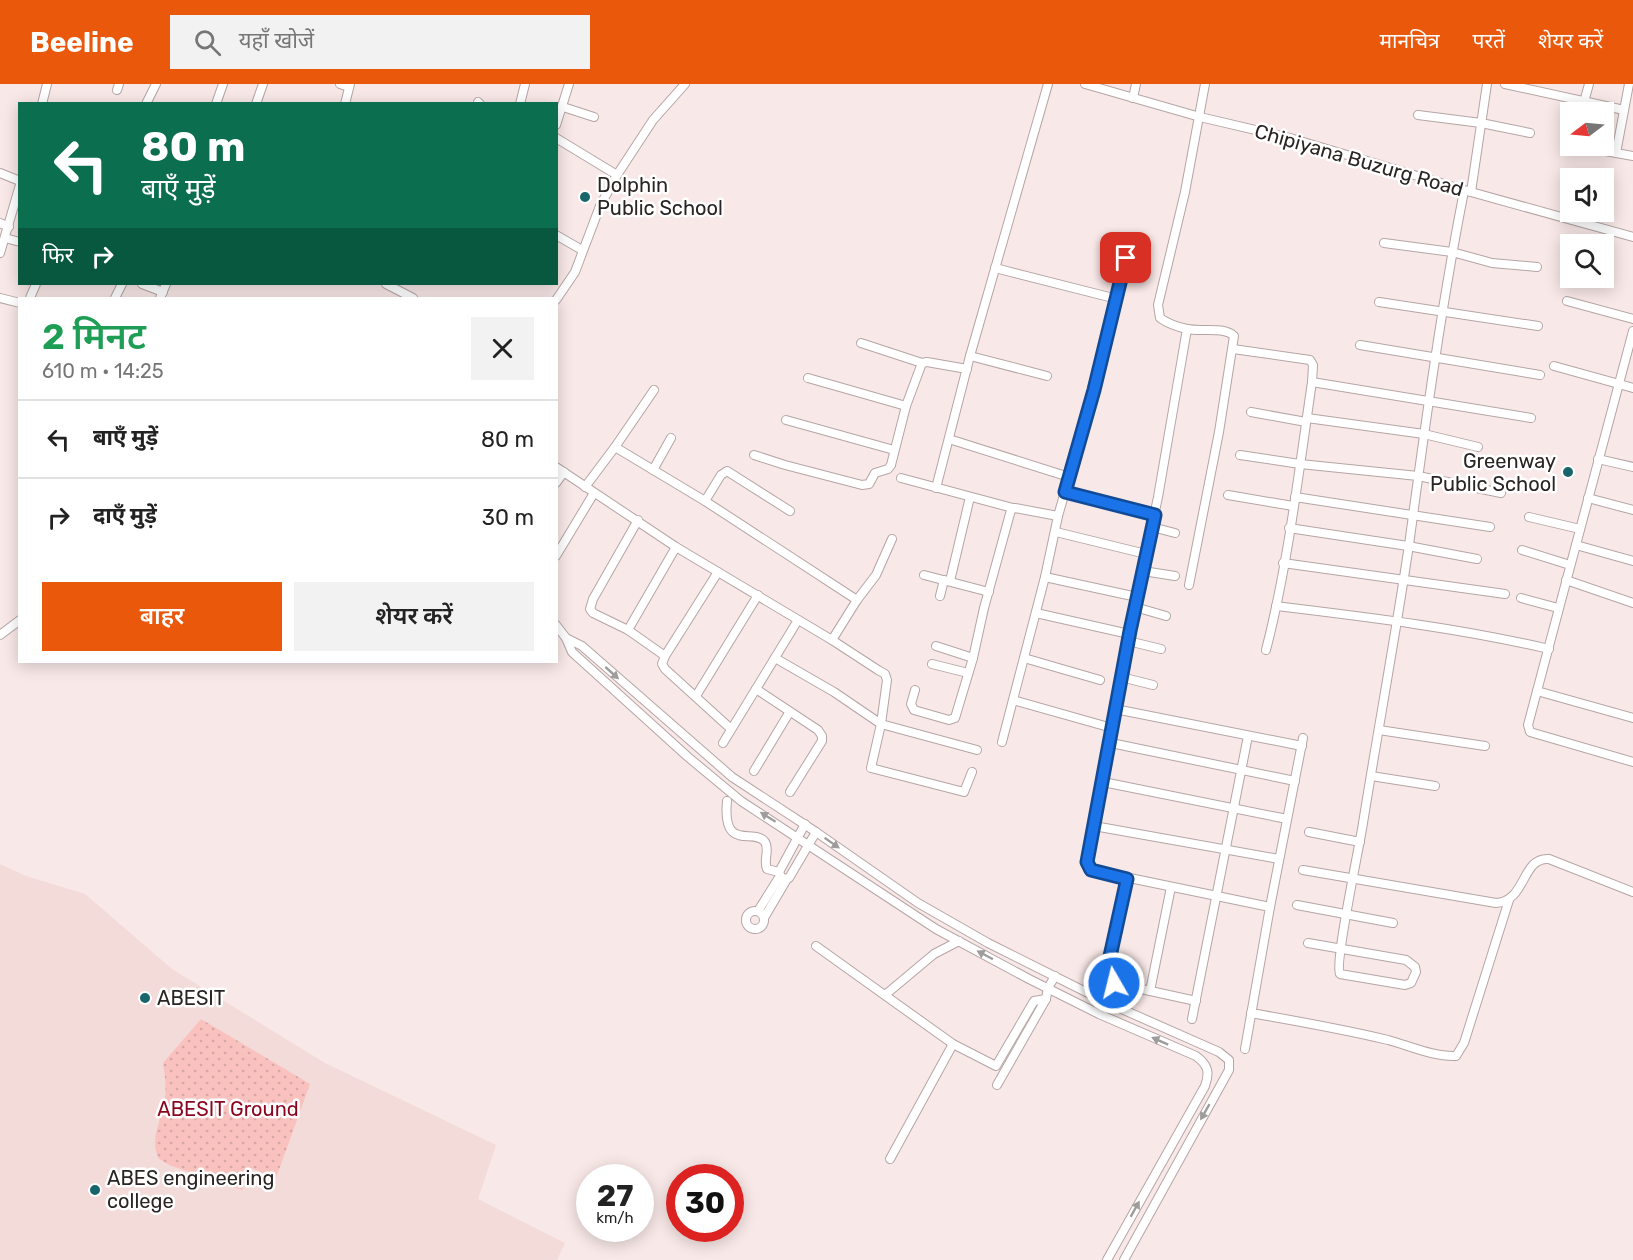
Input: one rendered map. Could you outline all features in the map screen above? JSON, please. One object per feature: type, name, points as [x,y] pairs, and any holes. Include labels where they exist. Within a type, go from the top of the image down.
[{"type":"street","points":[[42,102],[47,84]]},
{"type":"street","points":[[147,102],[156,84]]},
{"type":"street","points":[[217,102],[223,84]]},
{"type":"street","points":[[257,102],[263,84]]},
{"type":"street","points":[[340,84],[350,86],[346,102]]},
{"type":"street","points":[[520,102],[525,84]]},
{"type":"street","points":[[558,120],[570,84]]},
{"type":"street","points":[[558,297],[575,272],[600,206],[617,175],[653,120],[685,84]]},
{"type":"street","points":[[936,488],[970,356],[1048,84]]},
{"type":"street","name":"Chipiyana Buzurg Road","points":[[1085,84],[1200,117],[1290,138],[1633,237]]},
{"type":"street","points":[[1133,98],[1136,84]]},
{"type":"street","points":[[1189,585],[1210,483],[1234,336],[1232,333],[1187,329],[1160,318],[1158,305],[1185,192],[1205,84]]},
{"type":"street","points":[[1308,943],[1340,949],[1410,961],[1415,966],[1413,980],[1405,985],[1340,974],[1338,970],[1340,949],[1354,878],[1403,579],[1442,311],[1452,252],[1468,191],[1487,84]]},
{"type":"street","points":[[1505,84],[1584,102],[1588,84]]},
{"type":"street","points":[[1629,84],[1616,153],[1633,156]]},
{"type":"street","points":[[563,107],[594,117]]},
{"type":"street","points":[[1614,108],[1624,110]]},
{"type":"street","points":[[1418,115],[1481,123],[1530,133]]},
{"type":"street","points":[[558,139],[617,175]]},
{"type":"street","points":[[0,173],[18,182]]},
{"type":"street","points":[[0,253],[18,191]]},
{"type":"street","points":[[0,223],[9,227]]},
{"type":"street","points":[[558,236],[582,250]]},
{"type":"street","points":[[5,238],[18,241]]},
{"type":"street","points":[[1384,243],[1452,252],[1492,262],[1537,267]]},
{"type":"street","points":[[1002,742],[1045,577],[1058,516],[1126,258]]},
{"type":"street","points":[[995,268],[1117,299]]},
{"type":"street","points":[[145,285],[163,291]]},
{"type":"street","points":[[388,285],[411,297]]},
{"type":"street","points":[[0,298],[18,302]]},
{"type":"street","points":[[1567,301],[1633,319]]},
{"type":"street","points":[[1379,302],[1538,326]]},
{"type":"street","points":[[1187,329],[1155,515],[1121,677],[1111,743],[1087,862],[1089,868],[1127,879],[1270,907]]},
{"type":"street","points":[[1633,335],[1528,725],[1530,732],[1633,762]]},
{"type":"street","points":[[861,343],[922,363],[967,369]]},
{"type":"street","points":[[1360,345],[1540,375]]},
{"type":"street","points":[[1233,349],[1311,361],[1313,365],[1295,496],[1266,650]]},
{"type":"street","points":[[970,356],[1047,376]]},
{"type":"street","points":[[754,455],[785,465],[869,484],[876,471],[890,467],[906,406],[922,363]]},
{"type":"street","points":[[1554,366],[1633,388]]},
{"type":"street","points":[[808,378],[906,406]]},
{"type":"street","points":[[1312,382],[1531,418]]},
{"type":"street","points":[[585,487],[654,390]]},
{"type":"street","points":[[1251,412],[1424,434],[1478,447]]},
{"type":"street","points":[[786,420],[894,450]]},
{"type":"street","points":[[653,470],[671,438]]},
{"type":"street","points":[[949,439],[1069,477]]},
{"type":"street","points":[[615,447],[705,501],[857,600]]},
{"type":"street","points":[[1240,456],[1418,476],[1501,493]]},
{"type":"street","points":[[1598,459],[1633,467]]},
{"type":"street","points":[[558,468],[676,547],[832,640],[885,675],[887,680],[881,724],[872,768],[964,792],[972,772]]},
{"type":"street","points":[[705,501],[721,475],[727,471],[790,511]]},
{"type":"street","points":[[558,480],[564,472]]},
{"type":"street","points":[[901,478],[1013,508],[1058,516]]},
{"type":"street","points":[[1065,492],[1155,515]]},
{"type":"street","points":[[558,553],[594,493]]},
{"type":"street","points":[[1228,495],[1293,506]]},
{"type":"street","points":[[1295,496],[1490,527]]},
{"type":"street","points":[[940,596],[947,581],[970,497]]},
{"type":"street","points":[[1588,498],[1633,510]]},
{"type":"street","points":[[915,690],[912,709],[953,719],[957,715],[1013,508]]},
{"type":"street","points":[[1529,517],[1580,529]]},
{"type":"street","points":[[638,520],[590,604],[590,609],[593,613],[627,630],[665,656]]},
{"type":"street","points":[[1152,527],[1176,532]]},
{"type":"street","points":[[1289,528],[1477,559]]},
{"type":"street","points":[[1056,532],[1146,554]]},
{"type":"street","points":[[832,640],[876,575],[892,539]]},
{"type":"street","points":[[1576,545],[1633,561]]},
{"type":"street","points":[[627,630],[676,547]]},
{"type":"street","points":[[1522,550],[1570,565]]},
{"type":"street","points":[[1283,563],[1504,594]]},
{"type":"street","points":[[1143,571],[1175,576]]},
{"type":"street","points":[[718,572],[662,664],[731,729]]},
{"type":"street","points":[[924,575],[989,592]]},
{"type":"street","points":[[1045,577],[1137,597]]},
{"type":"street","points":[[1566,580],[1633,603]]},
{"type":"street","points":[[696,696],[758,595]]},
{"type":"street","points":[[1521,598],[1558,608]]},
{"type":"street","points":[[1276,606],[1396,621],[1507,640],[1549,650]]},
{"type":"street","points":[[1135,607],[1166,616]]},
{"type":"street","points":[[1035,613],[1129,637],[1161,649]]},
{"type":"street","points":[[723,743],[798,620]]},
{"type":"street","points":[[0,634],[18,621]]},
{"type":"street","points":[[558,628],[572,652],[688,758],[741,801],[936,929],[1100,1014],[1204,1062],[1209,1076],[1205,1086],[1107,1260]]},
{"type":"street","points":[[566,638],[582,646],[732,777],[943,918],[1108,1003],[1224,1055],[1229,1060],[1229,1070],[1125,1257],[1114,1246]]},
{"type":"street","points":[[936,646],[973,658]]},
{"type":"street","points":[[776,658],[834,692],[881,724],[977,750]]},
{"type":"street","points":[[1024,658],[1100,680]]},
{"type":"street","points":[[932,664],[968,673]]},
{"type":"street","points":[[1121,677],[1153,685]]},
{"type":"street","points":[[756,689],[789,713],[818,730],[822,736],[822,741],[790,792]]},
{"type":"street","points":[[1537,691],[1633,718]]},
{"type":"street","points":[[1013,700],[1112,728]]},
{"type":"street","points":[[1115,709],[1248,736],[1302,742],[1245,1049]]},
{"type":"street","points":[[754,771],[789,713]]},
{"type":"street","points":[[1379,730],[1485,746]]},
{"type":"street","points":[[1192,1019],[1248,736]]},
{"type":"street","points":[[1111,743],[1295,781]]},
{"type":"street","points":[[1371,776],[1435,786]]},
{"type":"street","points":[[1103,782],[1287,819]]},
{"type":"street","points":[[726,801],[728,820],[733,833],[738,837],[756,836],[762,839],[767,850],[765,863],[767,869],[782,876]]},
{"type":"street","points":[[761,915],[782,876],[804,824]]},
{"type":"street","points":[[1094,826],[1279,859]]},
{"type":"street","points":[[782,876],[816,832]]},
{"type":"street","points":[[1309,832],[1360,842]]},
{"type":"street","points":[[1303,870],[1496,903],[1514,897],[1532,865],[1542,859],[1570,867],[1633,892]]},
{"type":"street","points":[[1127,879],[1108,976],[1114,983],[1196,1001]]},
{"type":"street","points":[[1150,991],[1171,887]]},
{"type":"street","points":[[1251,1014],[1303,1022],[1456,1056],[1464,1043],[1509,900]]},
{"type":"street","points":[[1297,905],[1393,923]]},
{"type":"street","points":[[936,929],[943,918]]},
{"type":"street","points":[[885,995],[934,954],[959,941]]},
{"type":"street","points":[[816,946],[953,1044],[996,1066],[1034,1001],[1046,999]]},
{"type":"street","points":[[997,1085],[1046,999],[1054,976]]},
{"type":"street","points":[[1186,1052],[1189,1039]]},
{"type":"street","points":[[890,1159],[953,1044]]},
{"type":"shaded area","points":[[0,864],[26,876],[85,894],[172,969],[325,1063],[496,1145],[478,1199],[565,1243],[557,1260],[0,1260]]},
{"type":"green space","name":"ABESIT Ground","points":[[201,1019],[310,1084],[276,1178],[251,1168],[242,1190],[169,1165],[158,1158],[156,1150],[156,1136],[165,1092],[163,1063]]},
{"type":"place","name":"Dolphin Public School","points":[[585,197]]},
{"type":"place","name":"Greenway Public School","points":[[1568,472]]},
{"type":"place","name":"ABESIT","points":[[145,998]]},
{"type":"place","name":"ABES engineering college","points":[[95,1190]]},
{"type":"route","points":[[1114,983],[1110,980],[1107,970],[1127,879],[1091,870],[1087,862],[1111,743],[1130,631],[1155,515],[1065,492],[1094,390],[1126,258]]}]
